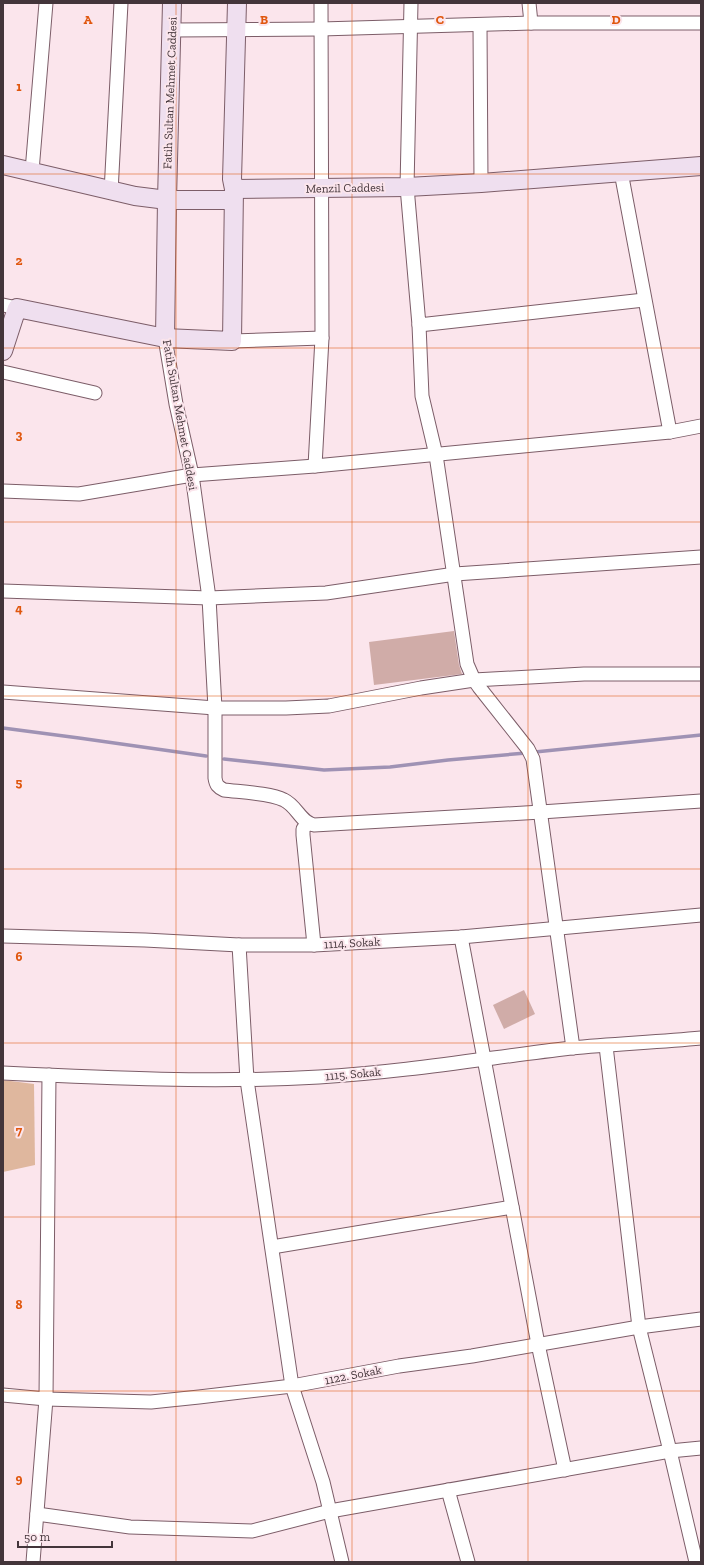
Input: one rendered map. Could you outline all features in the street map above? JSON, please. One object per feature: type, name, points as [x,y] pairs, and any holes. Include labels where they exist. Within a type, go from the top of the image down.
[{"type":"street","points":[[32,171],[46,3]]},
{"type":"street","points":[[111,192],[121,3]]},
{"type":"street","name":"Fatih Sultan Mehmet Caddesi","points":[[172,3],[167,200],[166,338],[176,404],[192,475],[209,598],[215,708],[215,778],[216,784],[224,790],[272,796],[283,799],[292,805],[307,824]]},
{"type":"street","points":[[232,341],[234,194],[232,179],[237,3]]},
{"type":"street","points":[[315,466],[322,338],[323,188],[321,3]]},
{"type":"street","points":[[410,3],[411,26],[407,187],[422,396],[436,455],[455,574],[467,664],[474,680],[532,756],[558,929],[573,1048]]},
{"type":"street","points":[[529,3],[531,24]]},
{"type":"street","points":[[172,30],[321,29],[531,24],[701,23]]},
{"type":"street","points":[[480,25],[481,183]]},
{"type":"street","name":"Menzil Caddesi","points":[[3,165],[32,171],[111,192],[167,200],[323,188],[407,187],[481,183],[701,166]]},
{"type":"street","points":[[621,172],[670,432]]},
{"type":"street","points":[[418,325],[644,300]]},
{"type":"street","points":[[3,351],[10,307],[166,338],[232,341],[322,338]]},
{"type":"street","points":[[3,372],[95,393]]},
{"type":"street","points":[[3,491],[79,494],[192,475],[436,455],[670,432],[701,426]]},
{"type":"street","points":[[3,591],[209,598],[326,592],[455,574],[701,557]]},
{"type":"street","points":[[3,692],[215,708],[329,706],[421,688],[474,680],[584,674],[701,674]]},
{"type":"street","points":[[314,945],[303,835],[303,829],[307,824],[314,825],[541,812],[701,801]]},
{"type":"street","name":"1114. Sokak","points":[[3,936],[146,940],[239,945],[314,945],[461,937],[701,915]]},
{"type":"street","points":[[461,937],[538,1344],[565,1470]]},
{"type":"street","points":[[239,945],[247,1080],[292,1386],[323,1482],[342,1562]]},
{"type":"street","name":"1115. Sokak","points":[[3,1073],[247,1080],[372,1073],[573,1048],[701,1038]]},
{"type":"street","points":[[606,1046],[639,1327],[696,1562]]},
{"type":"street","points":[[33,1562],[46,1399],[49,1075]]},
{"type":"street","points":[[272,1247],[512,1207]]},
{"type":"street","name":"1122. Sokak","points":[[3,1396],[46,1399],[151,1402],[292,1386],[399,1366],[639,1327],[701,1319]]},
{"type":"street","points":[[37,1514],[130,1527],[252,1530],[330,1511],[670,1451],[701,1448]]},
{"type":"street","points":[[448,1490],[468,1562]]},
{"type":"shaded area","points":[[3,1080],[34,1084],[35,1165],[3,1172]]},
{"type":"building","points":[[454,631],[459,665],[462,674],[374,685],[369,642]]},
{"type":"building","points":[[524,990],[535,1014],[504,1029],[493,1005]]},
{"type":"waterway","points":[[3,728],[206,756]]},
{"type":"waterway","points":[[535,752],[701,735]]},
{"type":"waterway","points":[[224,759],[324,770],[390,767],[526,753]]}]
